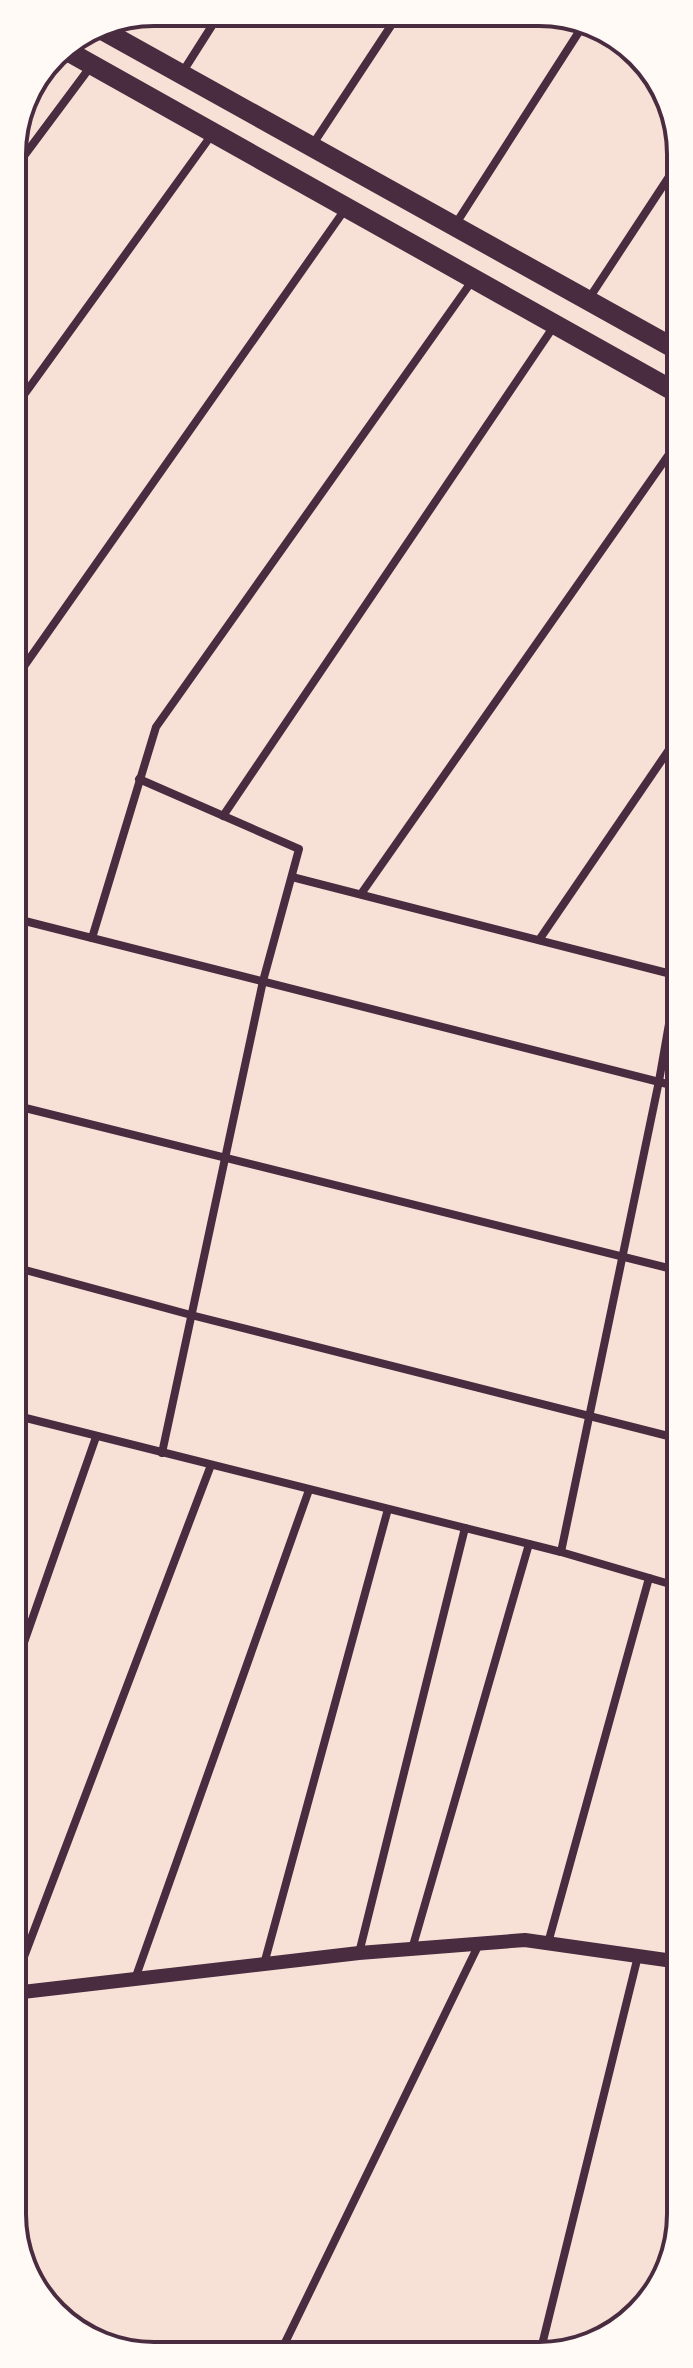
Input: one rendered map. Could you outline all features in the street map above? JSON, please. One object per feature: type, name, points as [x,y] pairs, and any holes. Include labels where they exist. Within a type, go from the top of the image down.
[{"type":"main road","points":[[110,34],[667,344]]},
{"type":"main road","points":[[74,55],[667,387]]},
{"type":"street","points":[[181,73],[212,26]]},
{"type":"street","points":[[311,148],[391,26]]},
{"type":"street","points":[[455,225],[578,33]]},
{"type":"street","points":[[26,153],[92,65]]},
{"type":"street","points":[[26,392],[213,133]]},
{"type":"street","points":[[588,301],[667,180]]},
{"type":"street","points":[[26,664],[347,207]]},
{"type":"street","points":[[92,938],[156,727],[474,277]]},
{"type":"street","points":[[223,816],[554,324]]},
{"type":"street","points":[[361,894],[667,457]]},
{"type":"street","points":[[539,940],[667,753]]},
{"type":"street","points":[[139,779],[299,849],[263,981],[162,1453]]},
{"type":"street","points":[[292,877],[667,973]]},
{"type":"street","points":[[26,921],[667,1083]]},
{"type":"street","points":[[561,1552],[667,1035]]},
{"type":"street","points":[[26,1108],[667,1268]]},
{"type":"street","points":[[26,1270],[667,1436]]},
{"type":"street","points":[[26,1418],[561,1552],[667,1583]]},
{"type":"street","points":[[26,1637],[96,1437]]},
{"type":"street","points":[[26,1951],[211,1465]]},
{"type":"street","points":[[135,1979],[309,1490]]},
{"type":"street","points":[[264,1964],[388,1509]]},
{"type":"street","points":[[359,1953],[465,1528]]},
{"type":"street","points":[[412,1949],[529,1544]]},
{"type":"street","points":[[548,1943],[649,1578]]},
{"type":"street","points":[[26,1992],[359,1953],[525,1940],[667,1960]]},
{"type":"street","points":[[285,2342],[480,1943]]},
{"type":"street","points":[[543,2342],[638,1956]]}]
